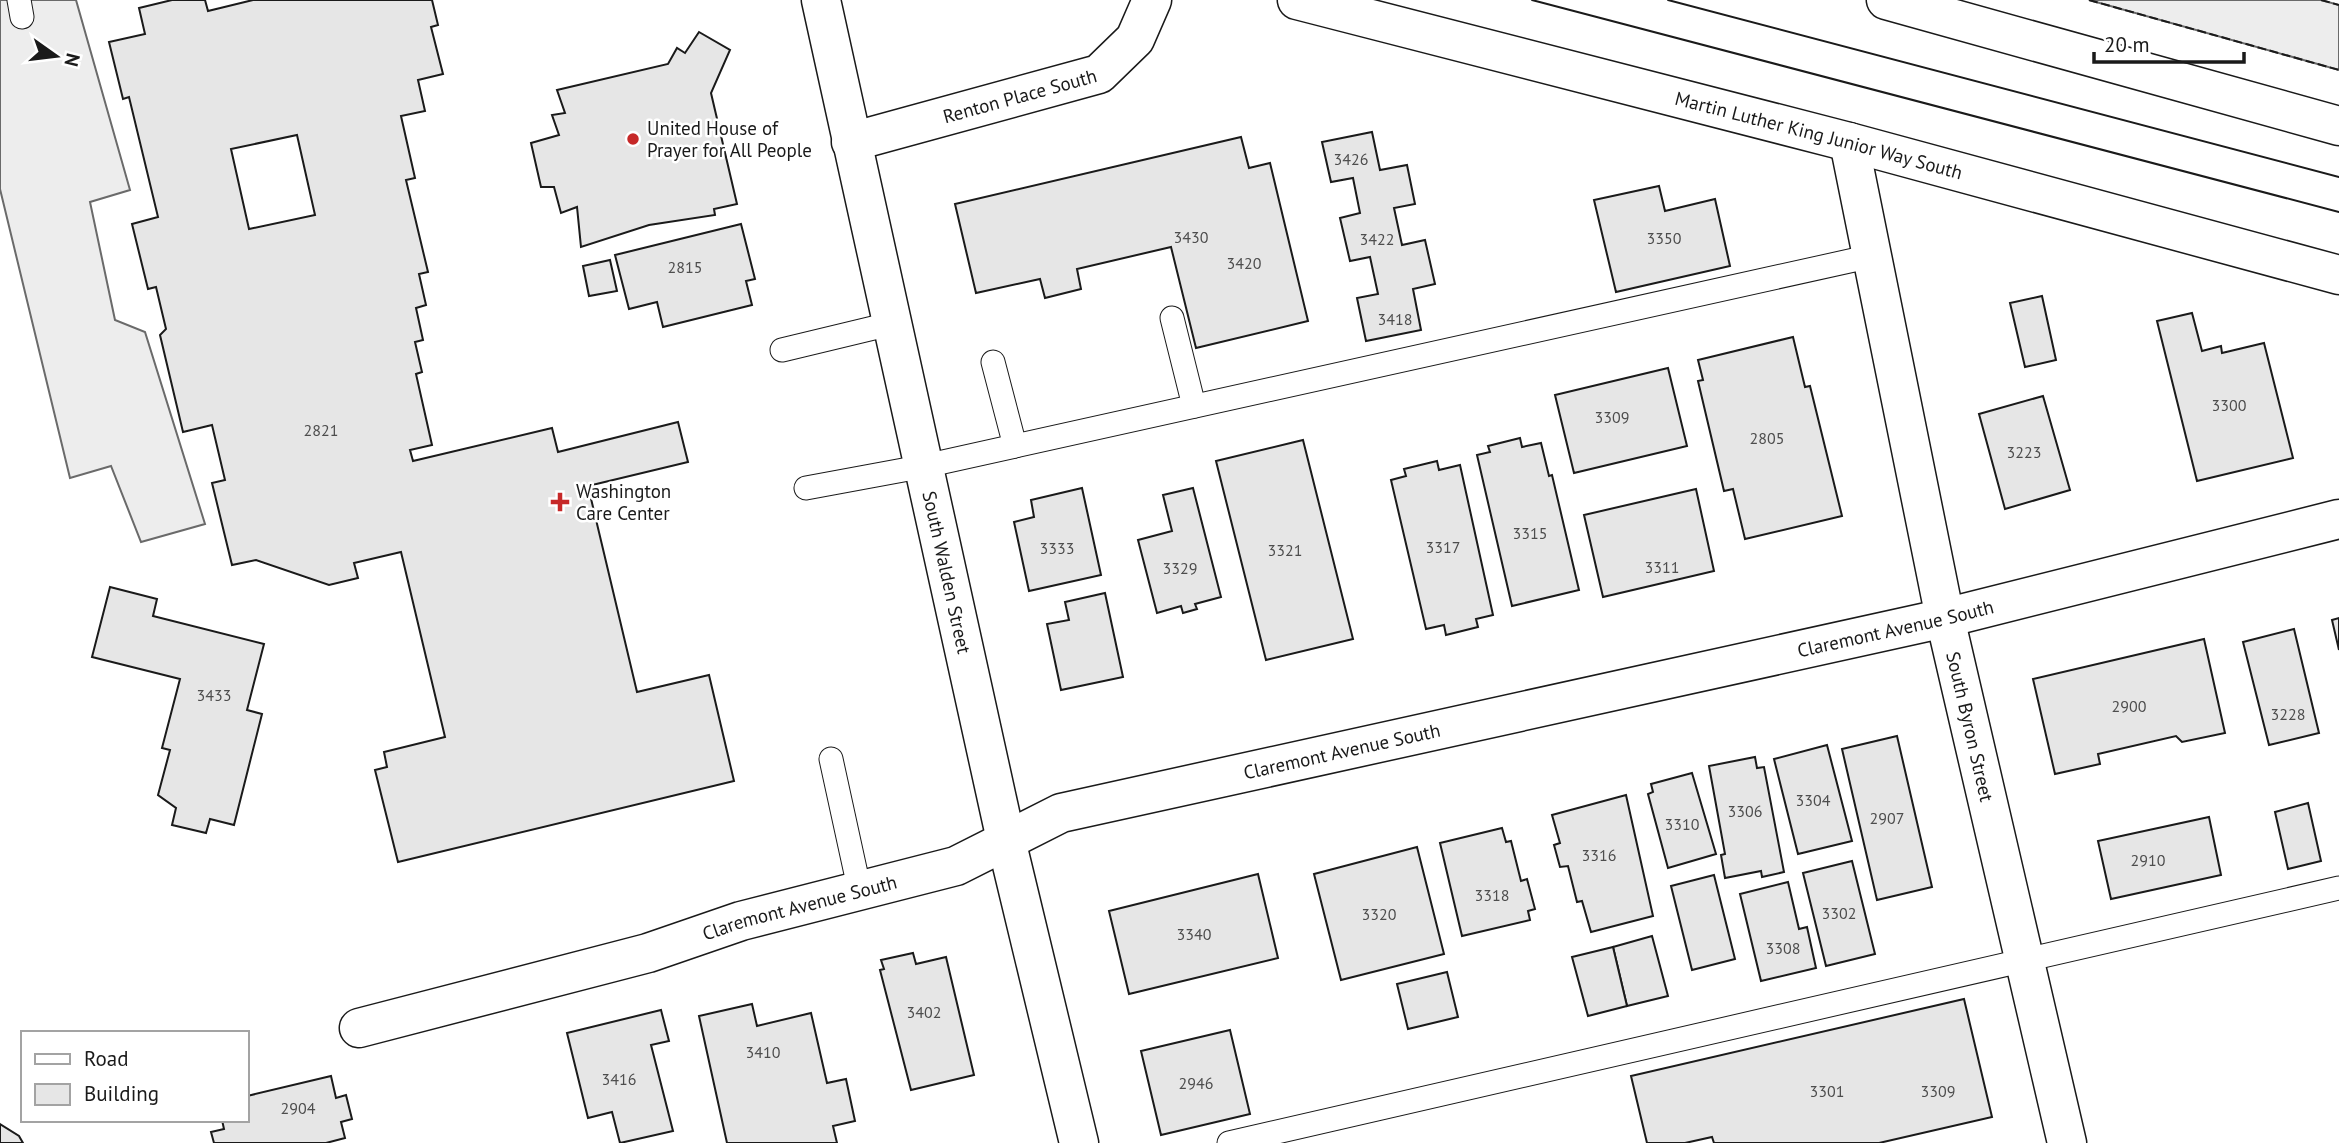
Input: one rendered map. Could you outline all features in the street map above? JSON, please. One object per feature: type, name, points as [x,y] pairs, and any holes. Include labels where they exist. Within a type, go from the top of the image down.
[{"type":"street","name":"South Walden Street","points":[[821,0],[890,324],[925,466],[1006,839],[1079,1143]]},
{"type":"street","name":"Renton Place South","points":[[851,142],[1099,74],[1135,39],[1152,0]]},
{"type":"street","name":"Martin Luther King Junior Way South","points":[[1297,0],[1849,142],[2339,275]]},
{"type":"street","points":[[1886,0],[2339,125]]},
{"type":"street","name":"South Byron Street","points":[[1849,142],[1945,618],[2067,1143]]},
{"type":"street","name":"Claremont Avenue South","points":[[359,1028],[648,953],[741,921],[957,866],[1061,813],[1945,618],[2339,519]]},
{"type":"lane","points":[[806,488],[925,466],[1872,256]]},
{"type":"lane","points":[[1172,318],[1194,407]]},
{"type":"lane","points":[[782,350],[890,324]]},
{"type":"lane","points":[[993,362],[1015,446]]},
{"type":"lane","points":[[831,759],[860,892]]},
{"type":"lane","points":[[1229,1143],[2339,888]]},
{"type":"shaded area","points":[[0,0],[76,0],[130,190],[90,202],[115,320],[145,332],[205,524],[141,542],[111,466],[70,478],[0,189]]},
{"type":"shaded area","points":[[2089,0],[2321,0],[2339,5],[2339,70]]},
{"type":"building","points":[[172,0],[205,0],[208,11],[253,0],[432,0],[438,25],[431,27],[443,74],[418,80],[425,111],[401,116],[415,178],[406,180],[428,272],[419,274],[426,305],[416,308],[423,340],[415,342],[422,372],[416,374],[432,445],[410,450],[413,461],[552,428],[558,452],[678,422],[688,462],[588,486],[637,692],[709,675],[734,781],[398,862],[375,770],[387,767],[384,752],[445,737],[401,552],[354,563],[358,578],[329,585],[256,560],[232,565],[212,483],[225,480],[212,425],[183,432],[160,335],[166,329],[156,287],[148,289],[132,224],[158,217],[129,97],[123,99],[109,42],[145,34],[139,8]],"holes":[[[297,135],[315,215],[249,229],[231,149]]]},
{"type":"building","name":"United House of Prayer for All People","points":[[699,32],[730,50],[711,93],[737,204],[714,209],[715,215],[649,225],[581,247],[577,207],[561,213],[554,187],[541,187],[531,143],[559,135],[552,115],[565,113],[557,90],[668,64],[677,48],[685,53]]},
{"type":"building","points":[[1372,132],[1380,170],[1407,165],[1415,204],[1394,208],[1402,245],[1425,240],[1435,284],[1413,289],[1421,330],[1366,341],[1357,298],[1378,294],[1370,257],[1350,261],[1340,218],[1360,213],[1353,178],[1331,182],[1322,142]]},
{"type":"building","points":[[1241,137],[1249,168],[1270,163],[1308,321],[1196,348],[1171,247],[1077,269],[1081,289],[1045,298],[1040,279],[976,293],[955,204]]},
{"type":"building","points":[[1659,186],[1665,211],[1715,199],[1730,266],[1616,292],[1594,200]]},
{"type":"building","points":[[741,224],[755,279],[746,281],[752,305],[663,327],[657,302],[629,309],[615,255]]},
{"type":"building","points":[[610,260],[617,291],[589,296],[583,266]]},
{"type":"building","points":[[2042,296],[2056,360],[2025,367],[2010,303]]},
{"type":"building","points":[[2192,313],[2202,351],[2221,346],[2222,353],[2264,343],[2293,458],[2197,481],[2157,321]]},
{"type":"building","points":[[1793,337],[1805,387],[1810,386],[1842,516],[1745,539],[1733,489],[1724,491],[1698,381],[1703,380],[1698,360]]},
{"type":"building","points":[[1668,368],[1687,446],[1574,473],[1555,395]]},
{"type":"building","points":[[2043,396],[2070,490],[2005,509],[1979,414]]},
{"type":"building","points":[[1520,438],[1522,447],[1541,443],[1549,476],[1552,475],[1579,590],[1512,606],[1477,455],[1490,452],[1488,446]]},
{"type":"building","points":[[1303,440],[1353,639],[1266,660],[1216,461]]},
{"type":"building","points":[[1437,461],[1439,470],[1460,465],[1493,615],[1476,619],[1478,627],[1446,635],[1444,625],[1426,629],[1391,480],[1406,476],[1404,469]]},
{"type":"building","points":[[1082,488],[1101,575],[1029,591],[1014,522],[1034,517],[1031,500]]},
{"type":"building","points":[[1193,488],[1221,597],[1195,604],[1197,609],[1183,613],[1181,606],[1157,613],[1138,540],[1172,531],[1163,495]]},
{"type":"building","points":[[1696,489],[1714,571],[1603,597],[1584,515]]},
{"type":"building","points":[[110,587],[157,599],[153,616],[264,644],[247,710],[262,714],[234,825],[210,819],[206,833],[172,825],[176,808],[158,795],[170,750],[162,748],[180,679],[92,657]]},
{"type":"building","points":[[1105,593],[1123,677],[1061,690],[1047,624],[1069,620],[1065,602]]},
{"type":"building","points":[[2339,618],[2339,650],[2332,620]]},
{"type":"building","points":[[2294,629],[2319,733],[2269,745],[2243,642]]},
{"type":"building","points":[[2204,639],[2225,733],[2182,742],[2176,736],[2098,754],[2100,764],[2055,774],[2033,679]]},
{"type":"building","points":[[1897,736],[1932,887],[1877,900],[1842,749]]},
{"type":"building","points":[[1827,745],[1852,841],[1798,854],[1774,759]]},
{"type":"building","points":[[1755,757],[1757,768],[1764,767],[1784,872],[1762,877],[1761,871],[1725,878],[1721,855],[1725,854],[1709,766]]},
{"type":"building","points":[[1692,773],[1716,854],[1668,868],[1648,794],[1653,792],[1651,784]]},
{"type":"building","points":[[1626,795],[1653,916],[1591,932],[1582,901],[1577,902],[1568,866],[1560,867],[1554,845],[1560,843],[1552,815]]},
{"type":"building","points":[[2308,803],[2321,861],[2288,869],[2275,812]]},
{"type":"building","points":[[2209,817],[2221,875],[2111,899],[2098,841]]},
{"type":"building","points":[[1502,828],[1506,842],[1511,841],[1521,881],[1527,879],[1535,909],[1528,911],[1530,920],[1462,936],[1440,843]]},
{"type":"building","points":[[1417,847],[1444,954],[1341,980],[1314,874]]},
{"type":"building","points":[[1852,861],[1875,954],[1826,966],[1803,873]]},
{"type":"building","points":[[1258,874],[1278,958],[1129,994],[1109,911]]},
{"type":"building","points":[[1714,875],[1735,959],[1692,970],[1671,886]]},
{"type":"building","points":[[1788,882],[1799,929],[1807,927],[1816,968],[1761,981],[1740,894]]},
{"type":"building","points":[[1652,936],[1668,996],[1627,1006],[1613,947]]},
{"type":"building","points":[[1613,947],[1627,1006],[1588,1016],[1572,957]]},
{"type":"building","points":[[913,953],[916,964],[946,957],[974,1075],[911,1090],[880,970],[884,969],[881,960]]},
{"type":"building","points":[[1447,972],[1458,1017],[1408,1029],[1397,984]]},
{"type":"building","points":[[1964,999],[1992,1117],[1879,1143],[1714,1143],[1712,1137],[1685,1143],[1647,1143],[1631,1076]]},
{"type":"building","points":[[752,1004],[757,1026],[811,1013],[827,1083],[846,1079],[855,1121],[833,1126],[837,1143],[727,1143],[699,1016]]},
{"type":"building","points":[[661,1010],[669,1041],[651,1045],[673,1131],[620,1143],[612,1112],[588,1118],[567,1033]]},
{"type":"building","points":[[1230,1030],[1250,1114],[1161,1135],[1141,1051]]},
{"type":"building","points":[[331,1076],[336,1098],[346,1095],[352,1119],[341,1122],[345,1138],[326,1143],[214,1143],[211,1132],[224,1129],[222,1122],[248,1122],[248,1096]]},
{"type":"building","points":[[0,1124],[19,1136],[23,1143],[0,1143]]},
{"type":"tram line","points":[[1532,0],[2339,212]]},
{"type":"tram line","points":[[1668,0],[2339,177]]},
{"type":"fence","points":[[2089,0],[2339,70]]},
{"type":"fence","points":[[2321,0],[2339,5]]},
{"type":"place","name":"United House of Prayer for All People","points":[[633,139]]},
{"type":"place","name":"Washington Care Center","points":[[560,502]]}]
